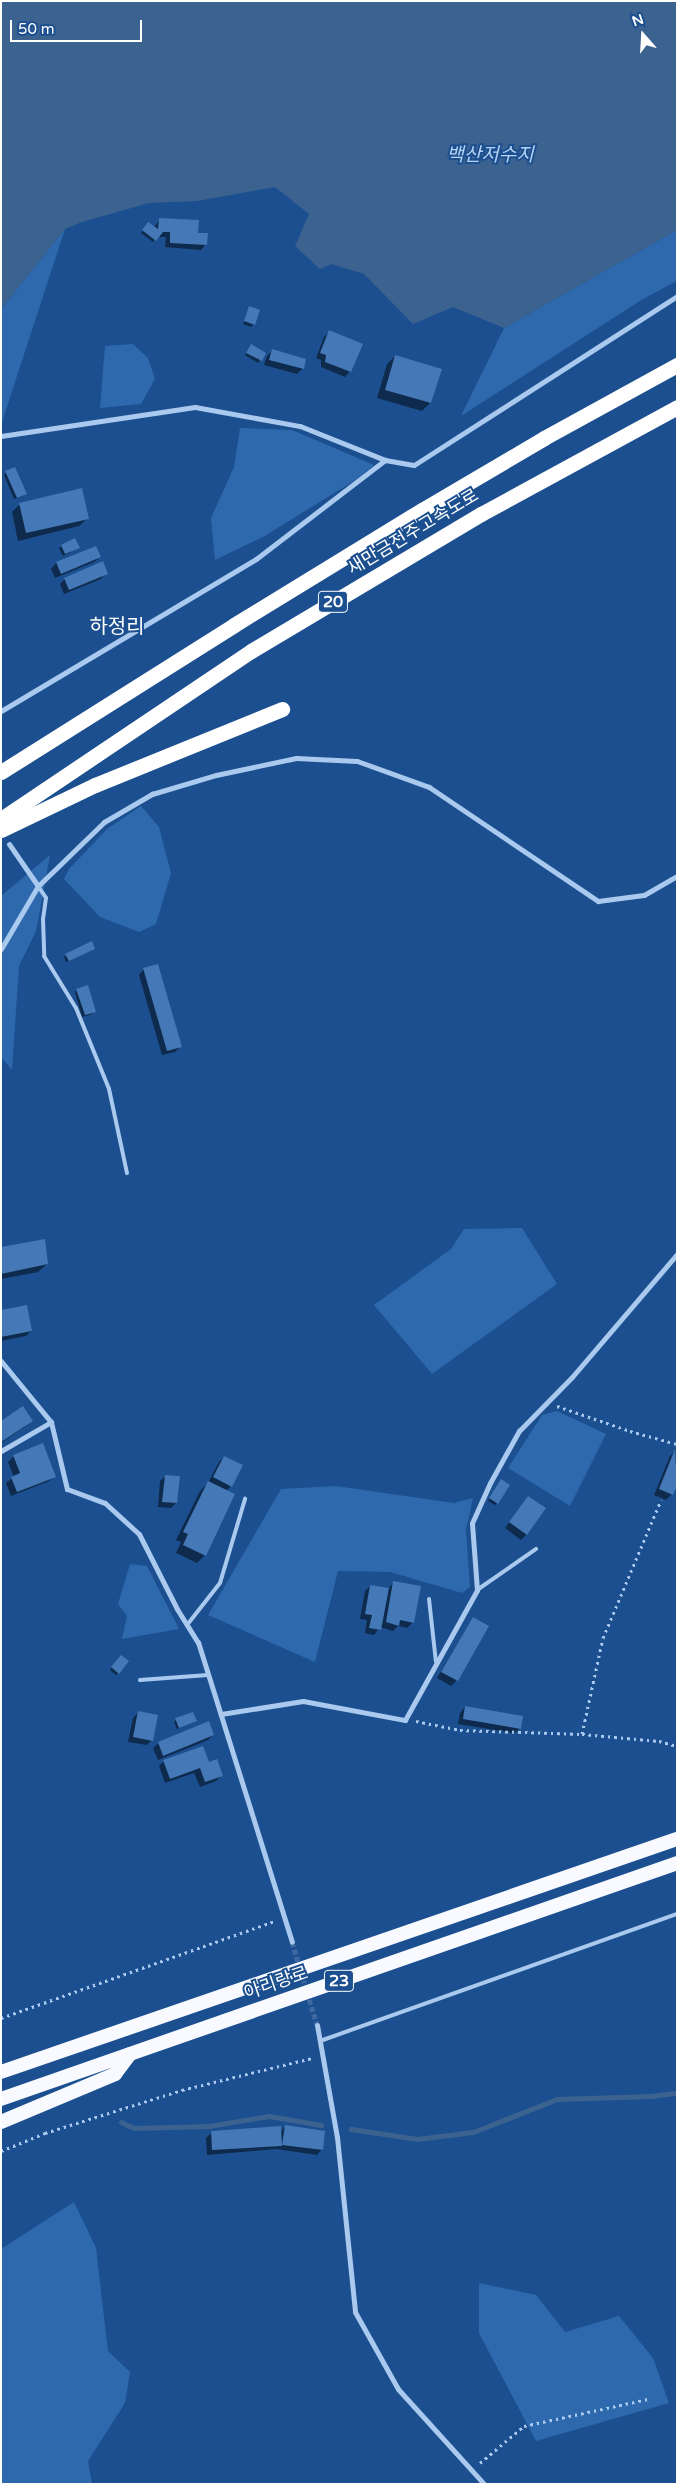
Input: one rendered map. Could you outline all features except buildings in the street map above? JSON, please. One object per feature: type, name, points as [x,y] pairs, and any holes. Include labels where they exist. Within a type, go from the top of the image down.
[{"type":"highway","name":"새만금전주고속도로","points":[[1,772],[422,510],[544,438],[677,365]]},
{"type":"highway","name":"새만금전주고속도로","points":[[1,819],[251,651],[481,514],[677,407]]},
{"type":"highway","points":[[1,830],[95,785],[282,709]]},
{"type":"highway","name":"아리랑로","points":[[1,2072],[677,1839]]},
{"type":"highway","name":"아리랑로","points":[[1,2099],[677,1863]]},
{"type":"highway","points":[[1,2122],[115,2074],[130,2054]]},
{"type":"street","points":[[1,436],[195,407],[300,426],[385,460],[414,464],[677,296]]},
{"type":"street","points":[[1,712],[256,559],[385,460]]},
{"type":"street","points":[[1,949],[38,886],[104,822],[152,794],[216,776],[296,758],[357,761],[429,787],[598,901],[644,895],[677,876]]},
{"type":"street","points":[[9,844],[38,886]]},
{"type":"street","points":[[221,1714],[303,1701],[406,1720],[477,1590],[472,1523],[490,1483],[519,1431],[572,1377],[677,1254]]},
{"type":"street","points":[[1,1361],[51,1422],[67,1489],[105,1503],[139,1534],[187,1625],[198,1642],[292,1942]]},
{"type":"street","points":[[1,1451],[51,1422]]},
{"type":"street","points":[[317,2025],[337,2137],[354,2312],[398,2388],[484,2484]]},
{"type":"lane","points":[[38,886],[46,898],[43,920],[44,956],[76,1008],[109,1089],[126,1173]]},
{"type":"lane","points":[[187,1625],[220,1584],[245,1499]]},
{"type":"lane","points":[[477,1590],[536,1549]]},
{"type":"lane","points":[[429,1599],[436,1662]]},
{"type":"lane","points":[[140,1680],[208,1675]]},
{"type":"lane","points":[[320,2041],[677,1914]]},
{"type":"path","points":[[548,1402],[630,1431],[677,1444]]},
{"type":"path","points":[[582,1734],[603,1638],[661,1500]]},
{"type":"path","points":[[406,1720],[460,1730],[582,1734],[660,1741],[677,1746]]},
{"type":"path","points":[[1,2018],[285,1918]]},
{"type":"path","points":[[1,2151],[44,2133],[182,2090],[322,2055]]},
{"type":"path","points":[[471,2470],[524,2426],[648,2399]]},
{"type":"shaded area","points":[[65,229],[2,422],[1,422],[1,309]]},
{"type":"shaded area","points":[[677,230],[677,281],[643,299],[461,416],[504,328]]},
{"type":"shaded area","points":[[133,344],[148,358],[155,379],[141,404],[100,408],[105,346]]},
{"type":"shaded area","points":[[240,428],[292,430],[374,465],[357,479],[263,537],[215,560],[211,518],[234,467]]},
{"type":"shaded area","points":[[141,806],[159,827],[171,873],[156,924],[139,932],[100,917],[64,879],[69,869],[107,829]]},
{"type":"shaded area","points":[[50,855],[36,931],[19,966],[12,1070],[1,1057],[1,896]]},
{"type":"shaded area","points":[[522,1228],[557,1284],[432,1374],[374,1305],[451,1249],[464,1229]]},
{"type":"shaded area","points":[[557,1411],[606,1434],[570,1506],[508,1468],[542,1415]]},
{"type":"shaded area","points":[[336,1486],[454,1503],[473,1498],[466,1530],[470,1587],[462,1593],[390,1572],[338,1571],[315,1662],[208,1615],[281,1489]]},
{"type":"shaded area","points":[[130,1564],[147,1566],[179,1629],[122,1639],[127,1616],[118,1604]]},
{"type":"shaded area","points":[[74,2202],[96,2248],[108,2351],[130,2372],[125,2403],[88,2461],[92,2484],[1,2484],[1,2249]]},
{"type":"shaded area","points":[[479,2283],[536,2295],[565,2332],[619,2316],[653,2358],[669,2403],[536,2441],[479,2333]]},
{"type":"water","name":"백산저수지","points":[[1,1],[677,1],[677,230],[504,328],[453,307],[413,324],[364,274],[331,264],[320,269],[295,246],[309,214],[275,187],[197,201],[149,203],[82,222],[65,229],[1,309]]},
{"type":"waterway","points":[[351,2129],[417,2139],[473,2132],[557,2099],[651,2096],[677,2093]]},
{"type":"waterway","points":[[121,2122],[134,2128],[209,2126],[269,2116],[321,2125]]},
{"type":"tunnel","points":[[292,1942],[317,2025]]},
{"type":"district","name":"하정리","points":[[117,627]]}]
